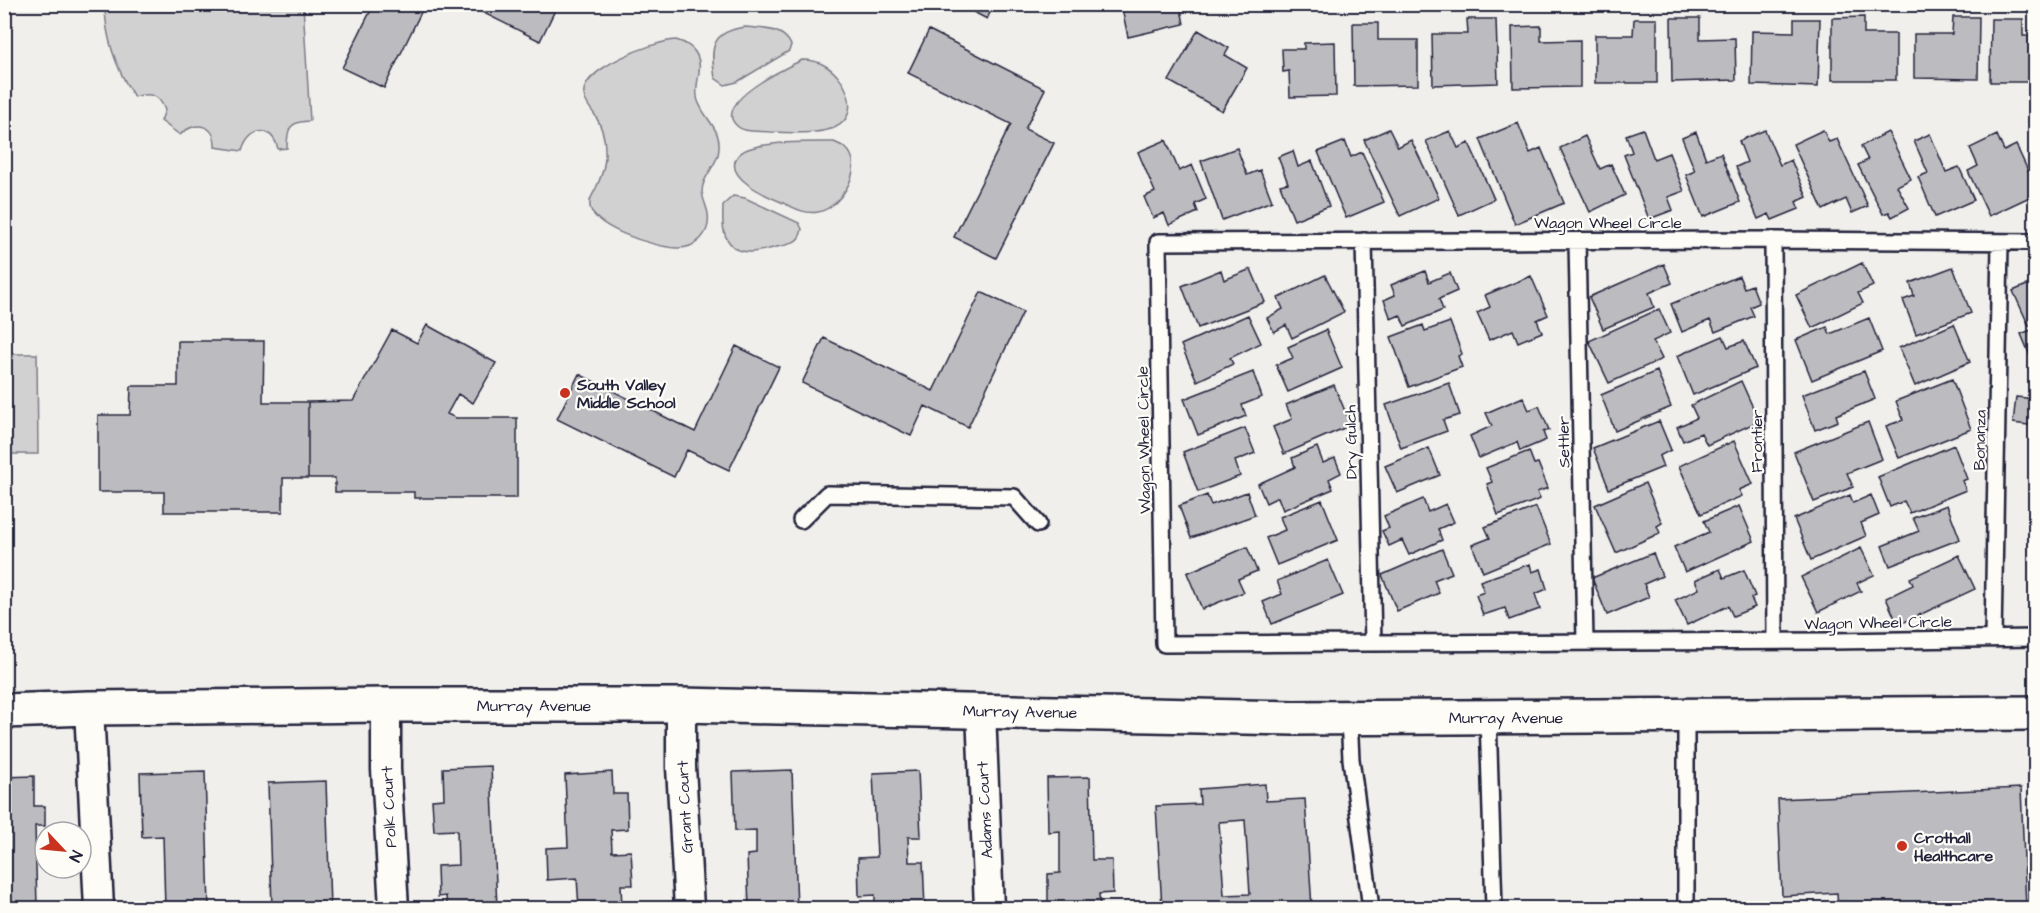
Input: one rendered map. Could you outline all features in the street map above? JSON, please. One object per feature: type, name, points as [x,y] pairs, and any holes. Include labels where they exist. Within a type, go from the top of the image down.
[{"type":"street","name":"Murray Avenue","points":[[4,711],[386,705],[681,705],[1349,717],[2036,713]]},
{"type":"street","name":"Polk Court","points":[[386,705],[386,769],[394,909]]},
{"type":"street","name":"Grant Court","points":[[681,705],[681,767],[689,909]]},
{"type":"street","points":[[89,708],[99,909]]},
{"type":"street","name":"Adams Court","points":[[981,711],[989,909]]},
{"type":"lane","name":"Wagon Wheel Circle","points":[[2036,242],[1773,240],[1158,242],[1164,644],[1775,642],[2036,638]]},
{"type":"lane","name":"Frontier","points":[[1773,240],[1775,642]]},
{"type":"lane","name":"Dry Gulch","points":[[1364,241],[1373,643]]},
{"type":"lane","name":"Settler","points":[[1577,241],[1585,642]]},
{"type":"lane","name":"Bonanza","points":[[1994,638],[2000,243]]},
{"type":"lane","points":[[801,520],[827,494],[1014,497],[1038,524]]},
{"type":"lane","points":[[1686,715],[1686,909]]},
{"type":"lane","points":[[1349,717],[1351,759],[1371,894],[1371,909]]},
{"type":"lane","points":[[1488,717],[1494,909]]},
{"type":"shaded area","points":[[105,5],[303,5],[310,121],[293,125],[289,131],[287,148],[278,149],[271,135],[266,132],[255,133],[245,143],[242,151],[215,147],[212,133],[204,127],[192,127],[180,135],[161,121],[165,110],[157,98],[149,95],[134,97],[117,64],[109,41]]},
{"type":"shaded area","points":[[745,27],[771,30],[783,35],[791,45],[789,51],[737,82],[725,85],[715,78],[713,50],[715,43],[725,33]]},
{"type":"shaded area","points":[[676,40],[691,48],[698,58],[698,101],[716,132],[719,146],[718,155],[706,178],[702,192],[708,214],[707,228],[700,239],[683,248],[653,244],[624,234],[599,219],[591,210],[590,201],[604,165],[605,145],[599,123],[584,95],[586,85],[606,66],[652,45]]},
{"type":"shaded area","points":[[802,60],[821,64],[839,77],[850,104],[844,121],[836,127],[822,131],[787,133],[751,131],[735,124],[732,119],[733,110],[747,92]]},
{"type":"shaded area","points":[[834,142],[850,153],[853,172],[840,198],[818,212],[798,210],[765,194],[741,178],[734,164],[741,153],[758,146],[779,143]]},
{"type":"shaded area","points":[[733,196],[745,198],[799,223],[802,229],[799,238],[788,244],[751,252],[734,247],[725,234],[723,219],[723,205]]},
{"type":"shaded area","points":[[5,354],[37,354],[38,454],[5,454]]},
{"type":"building","points":[[374,4],[425,4],[384,88],[342,68]]},
{"type":"building","points":[[466,4],[558,4],[540,41]]},
{"type":"building","points":[[958,4],[994,4],[987,19]]},
{"type":"building","points":[[1121,4],[1180,4],[1184,24],[1128,37]]},
{"type":"building","points":[[1864,17],[1864,34],[1896,34],[1896,80],[1832,80],[1832,18]]},
{"type":"building","points":[[1953,17],[1979,17],[1978,79],[1914,78],[1914,34],[1952,34]]},
{"type":"building","points":[[1671,18],[1700,18],[1700,39],[1735,38],[1736,80],[1672,82]]},
{"type":"building","points":[[1467,19],[1496,19],[1498,83],[1433,85],[1432,34],[1468,34]]},
{"type":"building","points":[[1634,19],[1657,19],[1657,83],[1595,83],[1595,35],[1633,35]]},
{"type":"building","points":[[1794,19],[1820,19],[1818,87],[1751,85],[1752,31],[1794,32]]},
{"type":"building","points":[[1991,19],[2023,19],[2023,36],[2036,36],[2036,82],[1990,82]]},
{"type":"building","points":[[1353,23],[1378,23],[1378,40],[1418,40],[1418,85],[1354,86]]},
{"type":"building","points":[[1541,26],[1541,41],[1580,40],[1580,87],[1513,88],[1512,27]]},
{"type":"building","points":[[929,30],[1045,89],[1025,129],[1054,143],[996,258],[954,237],[1011,124],[908,73]]},
{"type":"building","points":[[1198,30],[1229,48],[1225,55],[1247,68],[1222,111],[1169,81]]},
{"type":"building","points":[[1335,42],[1336,96],[1290,97],[1289,71],[1283,72],[1282,49],[1304,49],[1304,43]]},
{"type":"building","points":[[1518,123],[1530,153],[1541,148],[1564,203],[1515,224],[1480,139]]},
{"type":"building","points":[[1389,129],[1398,147],[1411,140],[1439,198],[1400,216],[1364,140]]},
{"type":"building","points":[[1643,129],[1654,159],[1669,153],[1684,191],[1668,197],[1673,210],[1649,219],[1624,155],[1632,152],[1626,135]]},
{"type":"building","points":[[1765,130],[1780,165],[1791,160],[1807,197],[1796,202],[1799,209],[1772,220],[1769,214],[1758,219],[1736,167],[1747,162],[1739,141]]},
{"type":"building","points":[[1823,130],[1829,142],[1837,139],[1868,206],[1852,213],[1846,199],[1823,210],[1793,144]]},
{"type":"building","points":[[1450,131],[1458,148],[1469,143],[1494,199],[1459,215],[1426,141]]},
{"type":"building","points":[[1696,132],[1706,159],[1721,153],[1740,202],[1703,217],[1686,175],[1695,171],[1682,138]]},
{"type":"building","points":[[1888,132],[1911,179],[1897,186],[1909,208],[1892,217],[1889,212],[1883,214],[1858,165],[1868,160],[1861,146]]},
{"type":"building","points":[[1930,134],[1946,172],[1959,167],[1974,200],[1935,217],[1918,177],[1928,173],[1914,141]]},
{"type":"building","points":[[1997,135],[2004,151],[2016,145],[2036,188],[2036,194],[1989,216],[1968,171],[1978,166],[1970,148]]},
{"type":"building","points":[[1585,136],[1600,169],[1611,164],[1625,195],[1590,212],[1560,148]]},
{"type":"building","points":[[1166,140],[1179,171],[1192,165],[1206,199],[1195,204],[1198,212],[1169,225],[1164,213],[1153,218],[1144,197],[1155,192],[1138,152]]},
{"type":"building","points":[[1345,141],[1351,157],[1362,152],[1384,202],[1346,218],[1318,152]]},
{"type":"building","points":[[1237,148],[1247,175],[1260,170],[1272,201],[1222,220],[1201,161]]},
{"type":"building","points":[[1293,151],[1298,167],[1312,161],[1329,206],[1294,220],[1280,185],[1288,183],[1278,157]]},
{"type":"building","points":[[1862,263],[1873,286],[1858,293],[1863,303],[1812,328],[1796,295]]},
{"type":"building","points":[[1664,264],[1672,283],[1649,293],[1654,307],[1603,329],[1589,297]]},
{"type":"building","points":[[1953,267],[1971,313],[1916,334],[1903,300],[1914,296],[1910,283]]},
{"type":"building","points":[[1251,269],[1265,302],[1198,328],[1182,286],[1221,270],[1224,280]]},
{"type":"building","points":[[1425,271],[1429,282],[1450,273],[1457,291],[1439,299],[1443,310],[1405,326],[1400,315],[1391,319],[1384,300],[1395,295],[1391,285]]},
{"type":"building","points":[[1325,275],[1344,312],[1292,338],[1286,325],[1274,332],[1267,318],[1283,309],[1278,298]]},
{"type":"building","points":[[1531,276],[1548,315],[1537,320],[1542,332],[1518,342],[1513,330],[1489,340],[1477,313],[1490,307],[1485,295]]},
{"type":"building","points":[[1739,276],[1744,288],[1752,285],[1759,303],[1750,307],[1754,316],[1715,332],[1710,320],[1682,332],[1671,304]]},
{"type":"building","points":[[2036,281],[2036,323],[2029,326],[2013,291]]},
{"type":"building","points":[[981,292],[1023,312],[968,427],[925,406],[911,436],[802,383],[824,338],[933,391]]},
{"type":"building","points":[[1659,309],[1670,333],[1653,341],[1662,359],[1609,383],[1589,341]]},
{"type":"building","points":[[1248,315],[1261,343],[1230,358],[1233,364],[1197,381],[1181,345]]},
{"type":"building","points":[[1869,318],[1882,351],[1812,380],[1796,340],[1827,327],[1830,334]]},
{"type":"building","points":[[1450,322],[1462,354],[1458,356],[1462,367],[1409,387],[1391,337],[1423,325],[1425,331]]},
{"type":"building","points":[[1954,324],[1970,362],[1915,386],[1899,348]]},
{"type":"building","points":[[427,325],[496,363],[473,403],[458,394],[447,414],[456,418],[517,418],[517,498],[414,498],[414,492],[335,492],[335,478],[308,478],[308,402],[353,401],[392,330],[417,343]]},
{"type":"building","points":[[2036,328],[2036,370],[2021,334]]},
{"type":"building","points":[[1326,330],[1342,368],[1288,392],[1276,365],[1293,358],[1288,347]]},
{"type":"building","points":[[1723,336],[1728,347],[1744,341],[1756,368],[1693,395],[1677,356]]},
{"type":"building","points":[[178,341],[264,341],[263,402],[308,402],[308,478],[283,478],[283,512],[164,512],[164,492],[98,492],[98,415],[130,415],[131,386],[178,386]]},
{"type":"building","points":[[736,346],[779,367],[729,470],[687,450],[674,477],[557,419],[579,374],[695,432]]},
{"type":"building","points":[[1657,371],[1671,407],[1615,431],[1601,395]]},
{"type":"building","points":[[1864,371],[1875,399],[1836,415],[1838,421],[1815,430],[1802,395]]},
{"type":"building","points":[[1253,372],[1262,397],[1242,405],[1246,416],[1198,435],[1184,399]]},
{"type":"building","points":[[1952,379],[1971,429],[1899,458],[1886,426],[1903,420],[1896,401]]},
{"type":"building","points":[[1741,381],[1759,421],[1707,445],[1701,433],[1683,441],[1677,427],[1697,418],[1691,405]]},
{"type":"building","points":[[1449,383],[1460,415],[1443,420],[1447,431],[1401,448],[1386,405]]},
{"type":"building","points":[[1334,385],[1351,425],[1284,454],[1273,427],[1292,419],[1286,405]]},
{"type":"building","points":[[1523,397],[1529,410],[1539,406],[1549,430],[1543,432],[1546,440],[1520,451],[1517,442],[1479,458],[1470,436],[1492,426],[1486,413]]},
{"type":"building","points":[[2016,397],[2036,399],[2036,426],[2013,423]]},
{"type":"building","points":[[1659,421],[1671,450],[1659,456],[1663,467],[1609,489],[1593,448]]},
{"type":"building","points":[[1868,422],[1882,459],[1847,473],[1853,487],[1814,502],[1794,452]]},
{"type":"building","points":[[1245,428],[1255,453],[1235,461],[1240,476],[1198,492],[1183,452]]},
{"type":"building","points":[[1734,441],[1753,484],[1739,490],[1742,496],[1701,514],[1679,466]]},
{"type":"building","points":[[1954,445],[1967,479],[1962,481],[1966,490],[1910,513],[1904,501],[1890,507],[1878,477]]},
{"type":"building","points":[[1317,447],[1323,463],[1335,458],[1341,473],[1329,479],[1333,489],[1283,510],[1278,497],[1266,503],[1258,484],[1295,467],[1292,458]]},
{"type":"building","points":[[1429,448],[1440,475],[1397,493],[1385,466]]},
{"type":"building","points":[[1529,451],[1534,464],[1538,463],[1548,488],[1537,492],[1540,499],[1498,515],[1487,484],[1492,482],[1486,468]]},
{"type":"building","points":[[1645,483],[1662,523],[1657,526],[1660,533],[1616,553],[1595,505]]},
{"type":"building","points":[[1247,492],[1255,515],[1191,538],[1179,506],[1207,495],[1211,505]]},
{"type":"building","points":[[1850,495],[1853,503],[1871,495],[1879,515],[1861,523],[1866,536],[1811,560],[1794,519]]},
{"type":"building","points":[[1423,499],[1428,512],[1446,504],[1454,522],[1438,529],[1442,540],[1409,555],[1402,540],[1389,546],[1382,531],[1389,528],[1384,516]]},
{"type":"building","points":[[1322,500],[1338,540],[1277,565],[1266,538],[1285,530],[1280,517]]},
{"type":"building","points":[[1947,505],[1960,539],[1890,566],[1882,546],[1919,531],[1913,518]]},
{"type":"building","points":[[1739,506],[1754,541],[1685,572],[1674,547],[1709,532],[1704,521]]},
{"type":"building","points":[[1536,507],[1551,544],[1483,572],[1472,545],[1490,538],[1485,527]]},
{"type":"building","points":[[1247,547],[1257,571],[1238,579],[1244,592],[1202,609],[1187,573]]},
{"type":"building","points":[[1861,548],[1874,575],[1857,583],[1861,591],[1818,612],[1801,577]]},
{"type":"building","points":[[1442,549],[1452,573],[1434,580],[1439,593],[1397,611],[1382,575]]},
{"type":"building","points":[[1653,553],[1662,576],[1644,584],[1649,597],[1607,615],[1592,578]]},
{"type":"building","points":[[1959,555],[1975,589],[1898,625],[1886,598],[1913,585],[1910,578]]},
{"type":"building","points":[[1328,560],[1343,595],[1272,624],[1263,602],[1282,594],[1277,581]]},
{"type":"building","points":[[1530,564],[1532,572],[1541,569],[1547,589],[1535,594],[1540,609],[1509,620],[1505,608],[1483,615],[1476,595],[1484,592],[1480,581]]},
{"type":"building","points":[[1720,569],[1724,578],[1744,570],[1755,596],[1751,598],[1755,607],[1733,616],[1728,606],[1687,625],[1675,600],[1699,589],[1695,580]]},
{"type":"building","points":[[491,766],[497,908],[447,908],[446,896],[438,897],[437,866],[458,865],[457,830],[434,831],[432,800],[444,799],[443,768]]},
{"type":"building","points":[[792,770],[797,908],[749,908],[747,855],[756,854],[756,830],[735,831],[733,772]]},
{"type":"building","points":[[205,771],[209,908],[165,908],[163,836],[142,837],[140,773]]},
{"type":"building","points":[[918,771],[921,837],[908,837],[909,862],[923,862],[925,908],[875,908],[875,895],[859,896],[858,858],[877,857],[873,773]]},
{"type":"building","points":[[612,772],[613,794],[627,794],[628,829],[611,830],[612,852],[631,851],[633,885],[621,885],[622,908],[579,908],[577,878],[547,880],[546,848],[568,847],[565,775]]},
{"type":"building","points":[[34,776],[34,806],[45,806],[45,820],[33,820],[33,880],[36,880],[37,908],[4,908],[4,777]]},
{"type":"building","points":[[1090,777],[1092,860],[1112,860],[1113,893],[1099,894],[1100,908],[1048,908],[1048,874],[1060,873],[1060,831],[1048,832],[1047,778]]},
{"type":"building","points":[[326,781],[330,908],[272,908],[268,783]]},
{"type":"building","points":[[1265,784],[1266,801],[1305,799],[1312,908],[1162,908],[1156,806],[1200,804],[1199,789]],"holes":[[[1245,820],[1250,894],[1224,895],[1219,822]]]},
{"type":"building","name":"Crothall Healthcare","points":[[2021,788],[2026,908],[1838,908],[1837,893],[1782,896],[1778,799]]},
{"type":"place","name":"South Valley Middle School","points":[[565,393]]},
{"type":"place","name":"Crothall Healthcare","points":[[1902,846]]}]
